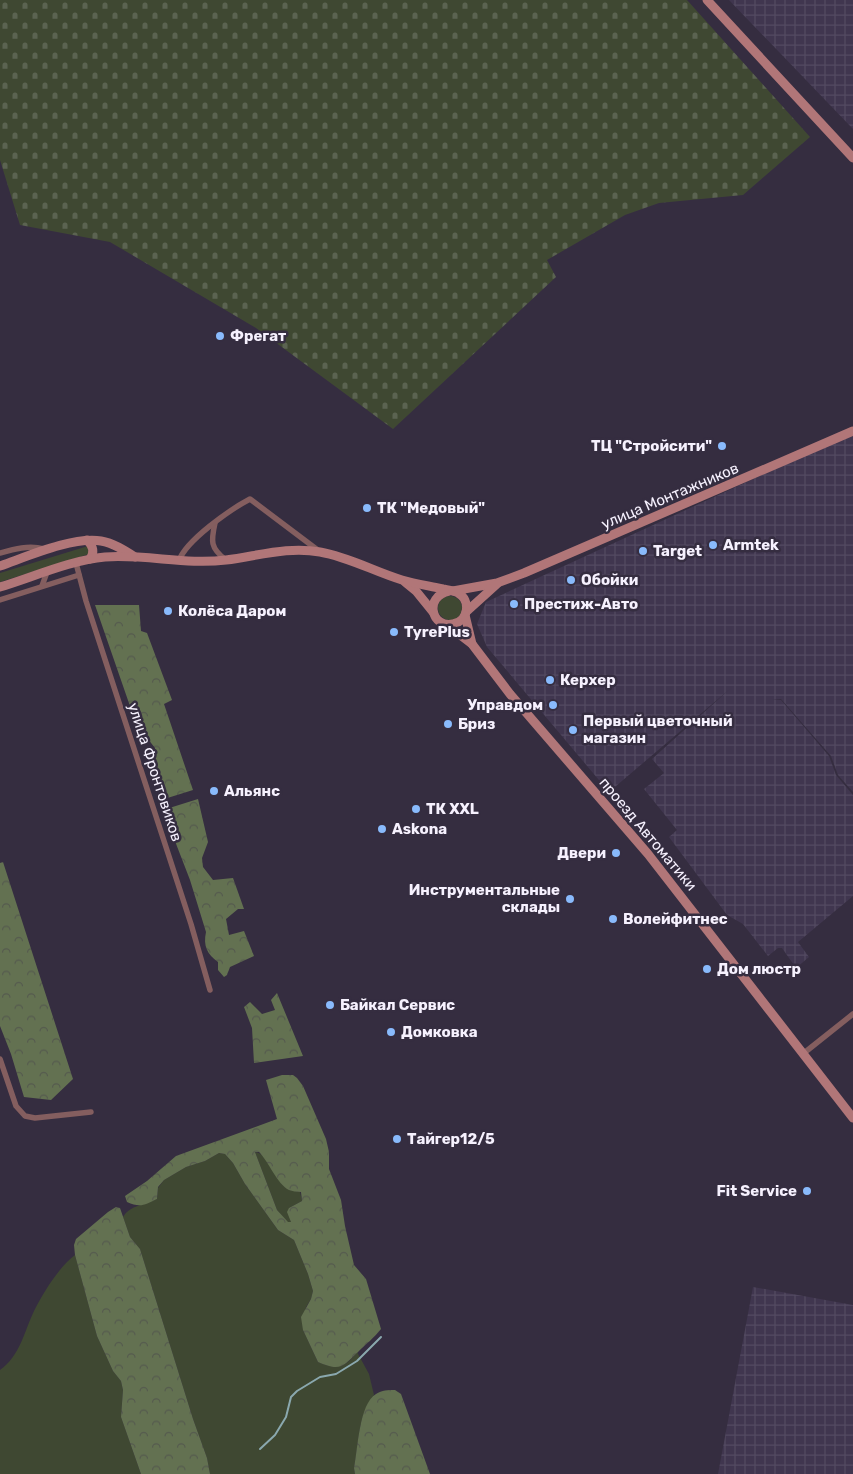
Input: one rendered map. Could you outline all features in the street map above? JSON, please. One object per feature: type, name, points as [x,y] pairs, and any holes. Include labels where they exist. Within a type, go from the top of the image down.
[{"type":"main road","points":[[707,0],[853,158]]},
{"type":"main road","name":"улица Монтажников","points":[[0,588],[90,559],[136,557],[179,561],[226,560],[285,551],[319,552],[348,560],[403,580],[451,591],[497,584],[853,431]]},
{"type":"main road","points":[[87,540],[92,545],[93,550],[93,555],[90,559]]},
{"type":"main road","name":"улица Монтажников","points":[[0,566],[48,550],[87,540],[106,542],[136,557]]},
{"type":"main road","name":"улица Монтажников","points":[[403,580],[416,591],[433,612]]},
{"type":"main road","name":"улица Монтажников","points":[[466,614],[497,584]]},
{"type":"main road","points":[[451,591],[462,596],[467,607],[466,614],[458,623],[447,625],[438,620],[433,612],[433,604],[442,592],[451,591]]},
{"type":"main road","name":"проезд Автоматики","points":[[466,614],[472,644]]},
{"type":"main road","name":"проезд Автоматики","points":[[447,625],[472,644],[510,694],[621,821],[853,1118]]},
{"type":"street","points":[[179,561],[184,550],[237,506],[250,499],[319,552]]},
{"type":"street","points":[[215,523],[212,542],[217,553],[226,560]]},
{"type":"street","points":[[0,553],[17,548],[38,547],[48,550]]},
{"type":"street","name":"улица Фронтовиков","points":[[76,563],[191,924],[210,990]]},
{"type":"street","points":[[42,586],[47,572]]},
{"type":"street","points":[[0,600],[79,575]]},
{"type":"street","points":[[804,1053],[853,1014]]},
{"type":"street","points":[[0,1059],[16,1106],[25,1116],[34,1118],[91,1112]]},
{"type":"shaded area","points":[[729,0],[853,0],[853,129]]},
{"type":"shaded area","points":[[853,433],[853,792],[838,775],[831,756],[781,699],[772,699],[781,700],[829,756],[836,775],[853,795],[853,896],[798,942],[809,957],[796,968],[782,948],[778,948],[768,956],[743,924],[727,915],[669,837],[677,830],[644,789],[664,773],[652,759],[731,688],[609,792],[487,647],[477,624],[486,602]]},
{"type":"shaded area","points":[[753,1287],[853,1305],[853,1474],[718,1474]]},
{"type":"green space","points":[[0,0],[687,0],[810,137],[743,195],[659,203],[625,215],[547,260],[556,277],[393,429],[256,328],[110,242],[20,225],[0,160]]},
{"type":"green space","points":[[88,546],[89,554],[0,582],[0,573]]},
{"type":"green space","points":[[445,596],[455,596],[462,603],[462,613],[455,620],[445,620],[438,613],[438,603]]},
{"type":"green space","points":[[95,605],[139,605],[141,631],[147,633],[172,700],[164,704],[193,790],[161,800],[150,768],[155,767],[155,748],[144,734],[140,735]]},
{"type":"green space","points":[[198,799],[208,842],[202,858],[203,867],[213,880],[233,878],[244,909],[238,909],[226,919],[229,935],[244,931],[254,956],[230,967],[227,975],[224,977],[218,970],[218,962],[207,949],[205,941],[206,932],[190,880],[163,810]]},
{"type":"green space","points":[[3,862],[73,1079],[51,1100],[24,1097],[0,1026],[0,863]]},
{"type":"green space","points":[[277,993],[303,1056],[254,1063],[252,1028],[244,1007],[250,1002],[262,1014],[275,1010],[271,1000]]},
{"type":"green space","points":[[282,1075],[293,1075],[303,1086],[326,1139],[329,1152],[329,1169],[341,1200],[354,1265],[366,1279],[381,1329],[349,1361],[341,1366],[332,1367],[318,1362],[303,1330],[301,1317],[311,1299],[313,1291],[294,1240],[278,1230],[225,1154],[219,1153],[205,1161],[186,1167],[164,1180],[158,1187],[157,1199],[149,1203],[142,1205],[132,1204],[127,1202],[125,1196],[147,1181],[176,1156],[277,1119],[266,1080]],"holes":[[[255,1152],[259,1152],[285,1187],[301,1192],[302,1201],[289,1208],[287,1212],[291,1222],[288,1222],[277,1210]]]},
{"type":"green space","points":[[255,1152],[260,1153],[268,1161],[285,1187],[300,1192],[302,1201],[289,1208],[291,1222],[288,1223],[277,1210]]},
{"type":"green space","points":[[219,1153],[225,1154],[233,1163],[245,1184],[278,1230],[294,1240],[313,1291],[306,1307],[303,1330],[318,1362],[330,1366],[340,1366],[349,1361],[357,1352],[369,1374],[374,1395],[362,1420],[354,1468],[355,1474],[210,1474],[207,1458],[140,1249],[130,1237],[123,1217],[130,1210],[157,1199],[158,1188],[164,1180],[186,1167],[205,1161]]},
{"type":"green space","points":[[116,1207],[120,1208],[130,1237],[140,1249],[207,1458],[210,1474],[141,1474],[121,1417],[123,1390],[121,1381],[113,1371],[97,1336],[74,1245],[76,1239]]},
{"type":"green space","points":[[75,1255],[97,1336],[113,1371],[121,1381],[123,1390],[121,1417],[141,1474],[0,1474],[0,1370],[17,1351],[34,1311],[57,1273]]},
{"type":"green space","points":[[387,1390],[395,1390],[401,1394],[430,1474],[355,1474],[354,1468],[358,1439],[366,1407],[370,1399],[376,1394]]},
{"type":"waterway","points":[[260,1449],[275,1435],[286,1417],[291,1397],[297,1391],[320,1377],[336,1374],[357,1361],[381,1337]]},
{"type":"place","name":"Фрегат","points":[[220,336]]},
{"type":"place","name":"ТЦ \"Стройсити\"","points":[[722,446]]},
{"type":"place","name":"ТК \"Медовый\"","points":[[367,508]]},
{"type":"place","name":"Armtek","points":[[713,545]]},
{"type":"place","name":"Target","points":[[643,551]]},
{"type":"place","name":"Обойки","points":[[571,580]]},
{"type":"place","name":"Престиж-Авто","points":[[514,604]]},
{"type":"place","name":"Колёса Даром","points":[[168,611]]},
{"type":"place","name":"TyrePlus","points":[[394,632]]},
{"type":"place","name":"Керхер","points":[[550,680]]},
{"type":"place","name":"Управдом","points":[[553,705]]},
{"type":"place","name":"Бриз","points":[[448,724]]},
{"type":"place","name":"Первый цветочный магазин","points":[[573,730]]},
{"type":"place","name":"Альянс","points":[[214,791]]},
{"type":"place","name":"ТК XXL","points":[[416,809]]},
{"type":"place","name":"Askona","points":[[382,829]]},
{"type":"place","name":"Двери","points":[[616,853]]},
{"type":"place","name":"Инструментальные склады","points":[[570,899]]},
{"type":"place","name":"Волейфитнес","points":[[613,919]]},
{"type":"place","name":"Дом люстр","points":[[707,969]]},
{"type":"place","name":"Байкал Сервис","points":[[330,1005]]},
{"type":"place","name":"Домковка","points":[[391,1032]]},
{"type":"place","name":"Тайгер12/5","points":[[397,1139]]},
{"type":"place","name":"Fit Service","points":[[807,1191]]}]
